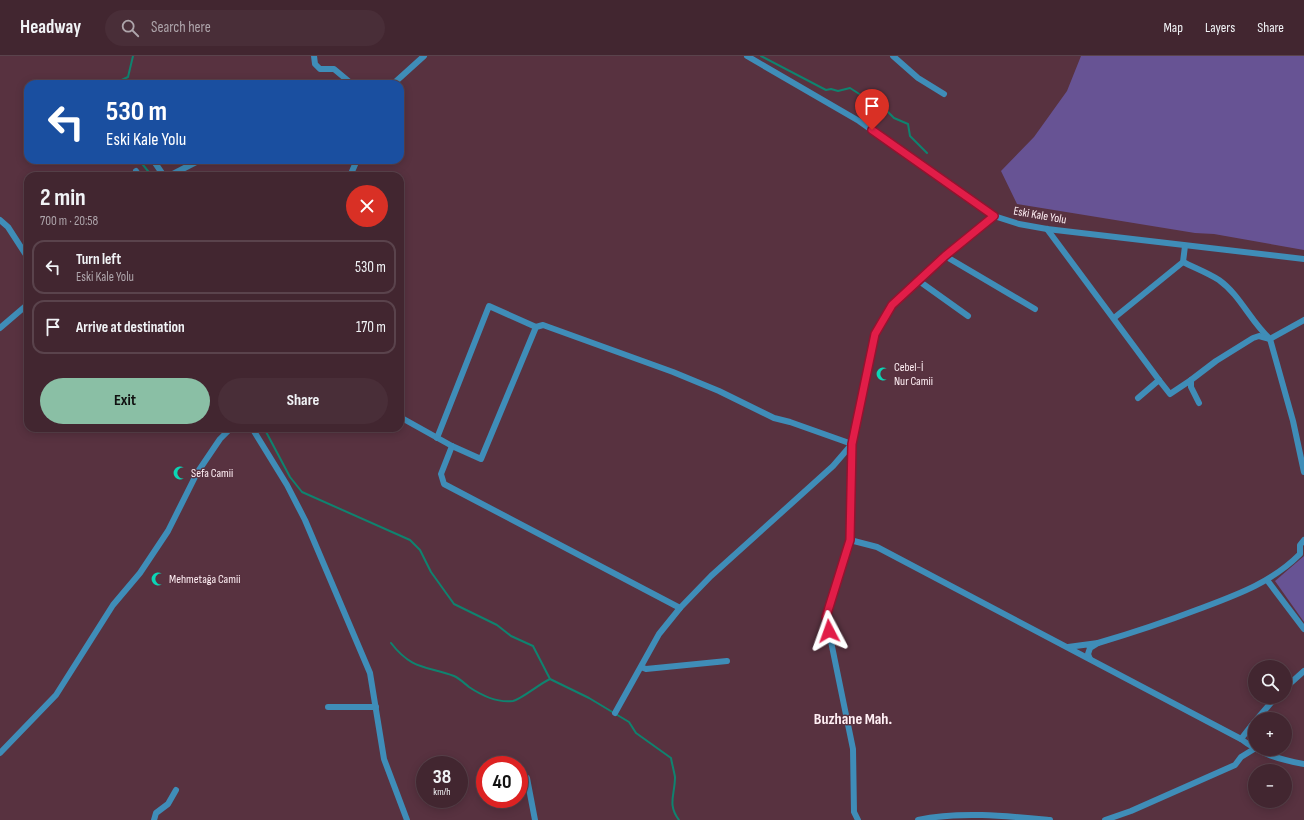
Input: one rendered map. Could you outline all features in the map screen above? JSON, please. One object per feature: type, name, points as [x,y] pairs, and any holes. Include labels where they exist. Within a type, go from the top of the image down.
[{"type":"street","points":[[314,56],[315,64],[320,69],[334,69],[347,80]]},
{"type":"street","points":[[397,80],[424,56]]},
{"type":"street","name":"Eski Kale Yolu","points":[[747,56],[859,121],[994,216],[1019,224],[1047,229],[1304,259]]},
{"type":"street","points":[[893,56],[918,78],[944,94]]},
{"type":"street","points":[[177,172],[192,164]]},
{"type":"street","points":[[858,820],[854,812],[853,749],[826,617],[850,540],[852,444],[875,334],[892,305],[945,256],[994,216]]},
{"type":"street","points":[[0,220],[8,227],[24,252]]},
{"type":"street","points":[[1047,229],[1170,394],[1216,361],[1253,338],[1258,336],[1270,339],[1304,320]]},
{"type":"street","points":[[1114,318],[1183,262],[1185,246]]},
{"type":"street","points":[[945,256],[1035,309]]},
{"type":"street","points":[[1183,262],[1219,280],[1228,288],[1260,330],[1270,339],[1293,421],[1304,472]]},
{"type":"street","points":[[919,281],[968,316]]},
{"type":"street","points":[[437,438],[489,306],[536,327],[543,325],[641,360],[719,392],[774,418],[790,422],[852,444]]},
{"type":"street","points":[[0,328],[24,307]]},
{"type":"street","points":[[404,419],[452,446],[481,459],[536,327]]},
{"type":"street","points":[[1138,398],[1159,380]]},
{"type":"street","points":[[1191,380],[1191,387],[1199,403]]},
{"type":"street","points":[[0,753],[56,695],[113,605],[140,573],[168,531],[197,473],[220,439],[227,432]]},
{"type":"street","points":[[254,432],[287,485],[305,520],[370,673],[384,759],[407,820]]},
{"type":"street","points":[[615,713],[660,634],[680,608],[711,576],[833,466],[852,444]]},
{"type":"street","points":[[452,446],[441,474],[444,484],[680,608]]},
{"type":"street","points":[[850,540],[877,547],[1241,739],[1248,744]]},
{"type":"street","points":[[1068,647],[1098,643],[1152,626],[1243,592],[1267,580],[1286,568],[1300,554],[1300,546],[1304,540]]},
{"type":"street","points":[[1267,580],[1304,629]]},
{"type":"street","points":[[1090,659],[1088,654],[1090,648],[1098,643]]},
{"type":"street","points":[[641,667],[646,669],[727,661]]},
{"type":"street","points":[[1292,682],[1304,671]]},
{"type":"street","points":[[1263,712],[1270,704]]},
{"type":"street","points":[[328,707],[376,707]]},
{"type":"street","points":[[1241,739],[1248,730]]},
{"type":"street","points":[[1105,820],[1131,811],[1235,765],[1248,753]]},
{"type":"street","points":[[1272,756],[1282,760],[1304,764]]},
{"type":"street","points":[[528,783],[535,820]]},
{"type":"street","points":[[154,820],[156,813],[168,804],[176,790]]},
{"type":"street","points":[[918,820],[933,817],[965,816],[1050,820]]},
{"type":"shaded area","points":[[1081,56],[1304,56],[1304,250],[1214,234],[1195,233],[1017,204],[1001,171],[1034,137],[1067,91]]},
{"type":"shaded area","points":[[1304,556],[1304,622],[1275,581]]},
{"type":"waterway","points":[[122,80],[128,77],[133,56]]},
{"type":"waterway","points":[[761,56],[826,90],[831,89],[838,91],[850,88],[864,97],[872,107],[887,111],[894,118],[908,124],[910,136],[927,153]]},
{"type":"waterway","points":[[142,164],[149,172]]},
{"type":"waterway","points":[[266,432],[290,477],[302,492],[410,540],[420,550],[431,572],[454,604],[497,625],[511,636],[533,646],[550,679],[589,698],[629,722],[636,733],[671,758],[675,777],[672,804],[675,814],[679,820]]},
{"type":"waterway","points":[[391,643],[405,658],[419,666],[454,676],[474,690],[496,700],[517,700],[550,679]]},
{"type":"place","name":"Cebel-İ Nur Camii","points":[[883,374]]},
{"type":"place","name":"Sefa Camii","points":[[180,473]]},
{"type":"place","name":"Mehmetağa Camii","points":[[158,579]]},
{"type":"district","name":"Buzhane Mah.","points":[[853,718]]},
{"type":"route","points":[[829,631],[826,617],[850,540],[852,444],[875,334],[892,305],[945,256],[966,241],[994,216],[872,130]]}]
